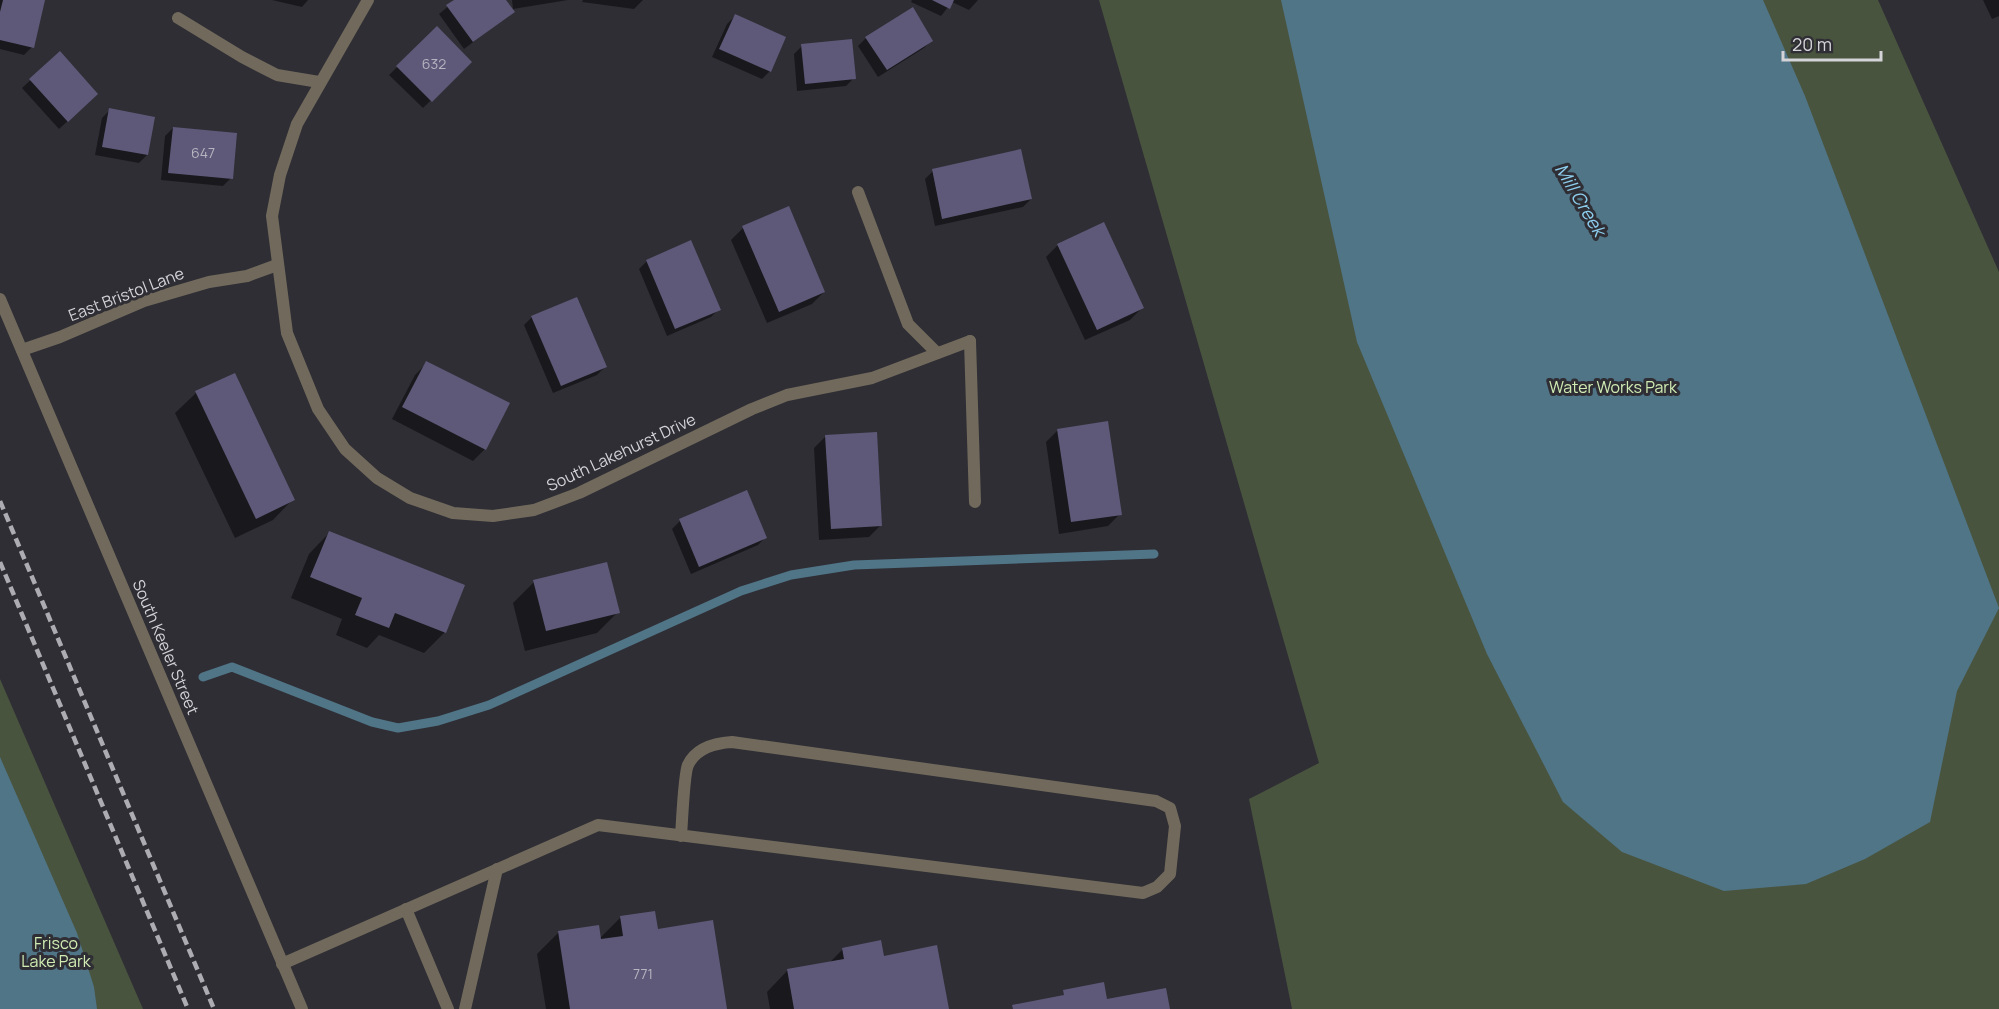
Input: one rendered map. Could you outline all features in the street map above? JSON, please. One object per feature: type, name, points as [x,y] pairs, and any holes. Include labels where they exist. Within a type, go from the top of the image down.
[{"type":"street","name":"South Lakehurst Drive","points":[[368,0],[297,124],[280,175],[272,216],[287,333],[302,371],[318,409],[345,449],[376,478],[410,498],[453,513],[493,516],[534,510],[579,493],[787,395],[872,378],[970,341],[975,502]]},
{"type":"street","points":[[178,18],[242,57],[277,75],[319,82]]},
{"type":"street","points":[[858,192],[908,324],[937,353]]},
{"type":"street","name":"East Bristol Lane","points":[[22,350],[60,337],[144,301],[208,282],[247,276],[277,265]]},
{"type":"street","name":"South Keeler Street","points":[[0,299],[302,1009]]},
{"type":"street","points":[[282,964],[598,825],[681,836],[1143,893],[1157,887],[1170,874],[1175,826],[1170,808],[1156,801],[732,741],[715,743],[699,752],[687,765],[681,836]]},
{"type":"street","points":[[465,1009],[497,869]]},
{"type":"street","points":[[406,909],[448,1009]]},
{"type":"green space","name":"Water Works Park","points":[[1099,0],[1878,0],[1999,272],[1999,1009],[1292,1009],[1249,799],[1319,763]]},
{"type":"green space","name":"Frisco Lake Park","points":[[0,679],[143,1009],[0,1009]]},
{"type":"water","name":"Mill Creek","points":[[1281,0],[1763,0],[1805,96],[1999,608],[1957,691],[1930,822],[1865,859],[1806,884],[1724,891],[1622,852],[1563,802],[1487,654],[1357,342]]},
{"type":"water","points":[[0,757],[77,933],[94,987],[97,1009],[0,1009]]},
{"type":"building","points":[[3,0],[45,0],[34,48],[0,40],[0,12]]},
{"type":"building","points":[[454,0],[506,0],[515,12],[473,42],[446,5]]},
{"type":"building","points":[[932,0],[954,0],[950,9]]},
{"type":"building","points":[[913,7],[933,41],[887,70],[865,37]]},
{"type":"building","points":[[735,14],[786,37],[771,72],[719,49]]},
{"type":"building","points":[[437,26],[472,62],[432,102],[396,66]]},
{"type":"building","points":[[852,39],[856,79],[805,84],[801,44]]},
{"type":"building","points":[[60,51],[98,94],[68,122],[29,79]]},
{"type":"building","points":[[109,108],[155,117],[148,155],[102,147]]},
{"type":"building","points":[[173,127],[237,133],[233,179],[168,173]]},
{"type":"building","points":[[1021,149],[1032,199],[942,219],[932,169]]},
{"type":"building","points":[[789,206],[825,292],[779,312],[742,226]]},
{"type":"building","points":[[1104,222],[1144,308],[1097,330],[1057,244]]},
{"type":"building","points":[[691,240],[721,310],[675,329],[646,260]]},
{"type":"building","points":[[577,297],[607,367],[561,386],[531,316]]},
{"type":"building","points":[[426,361],[510,403],[486,450],[402,407]]},
{"type":"building","points":[[235,373],[295,500],[256,519],[195,391]]},
{"type":"building","points":[[1108,421],[1122,515],[1071,522],[1057,429]]},
{"type":"building","points":[[877,432],[882,526],[831,529],[825,435]]},
{"type":"building","points":[[747,490],[767,538],[699,567],[679,519]]},
{"type":"building","points":[[329,531],[465,585],[446,633],[395,613],[389,628],[355,615],[362,598],[310,577]]},
{"type":"building","points":[[607,562],[620,613],[546,631],[533,580]]},
{"type":"building","points":[[655,911],[658,929],[713,920],[727,1009],[570,1009],[558,931],[599,925],[601,939],[623,936],[620,916]]},
{"type":"building","points":[[881,940],[884,956],[937,945],[949,1009],[794,1009],[787,969],[844,959],[842,948]]},
{"type":"building","points":[[1104,982],[1107,999],[1166,988],[1170,1009],[1013,1009],[1012,1005],[1064,995],[1063,990]]},
{"type":"waterway","points":[[203,677],[232,667],[372,722],[398,728],[438,721],[489,705],[741,591],[791,575],[854,565],[1154,554]]},
{"type":"railway","points":[[0,501],[214,1009]]},
{"type":"railway","points":[[0,562],[188,1009]]}]
